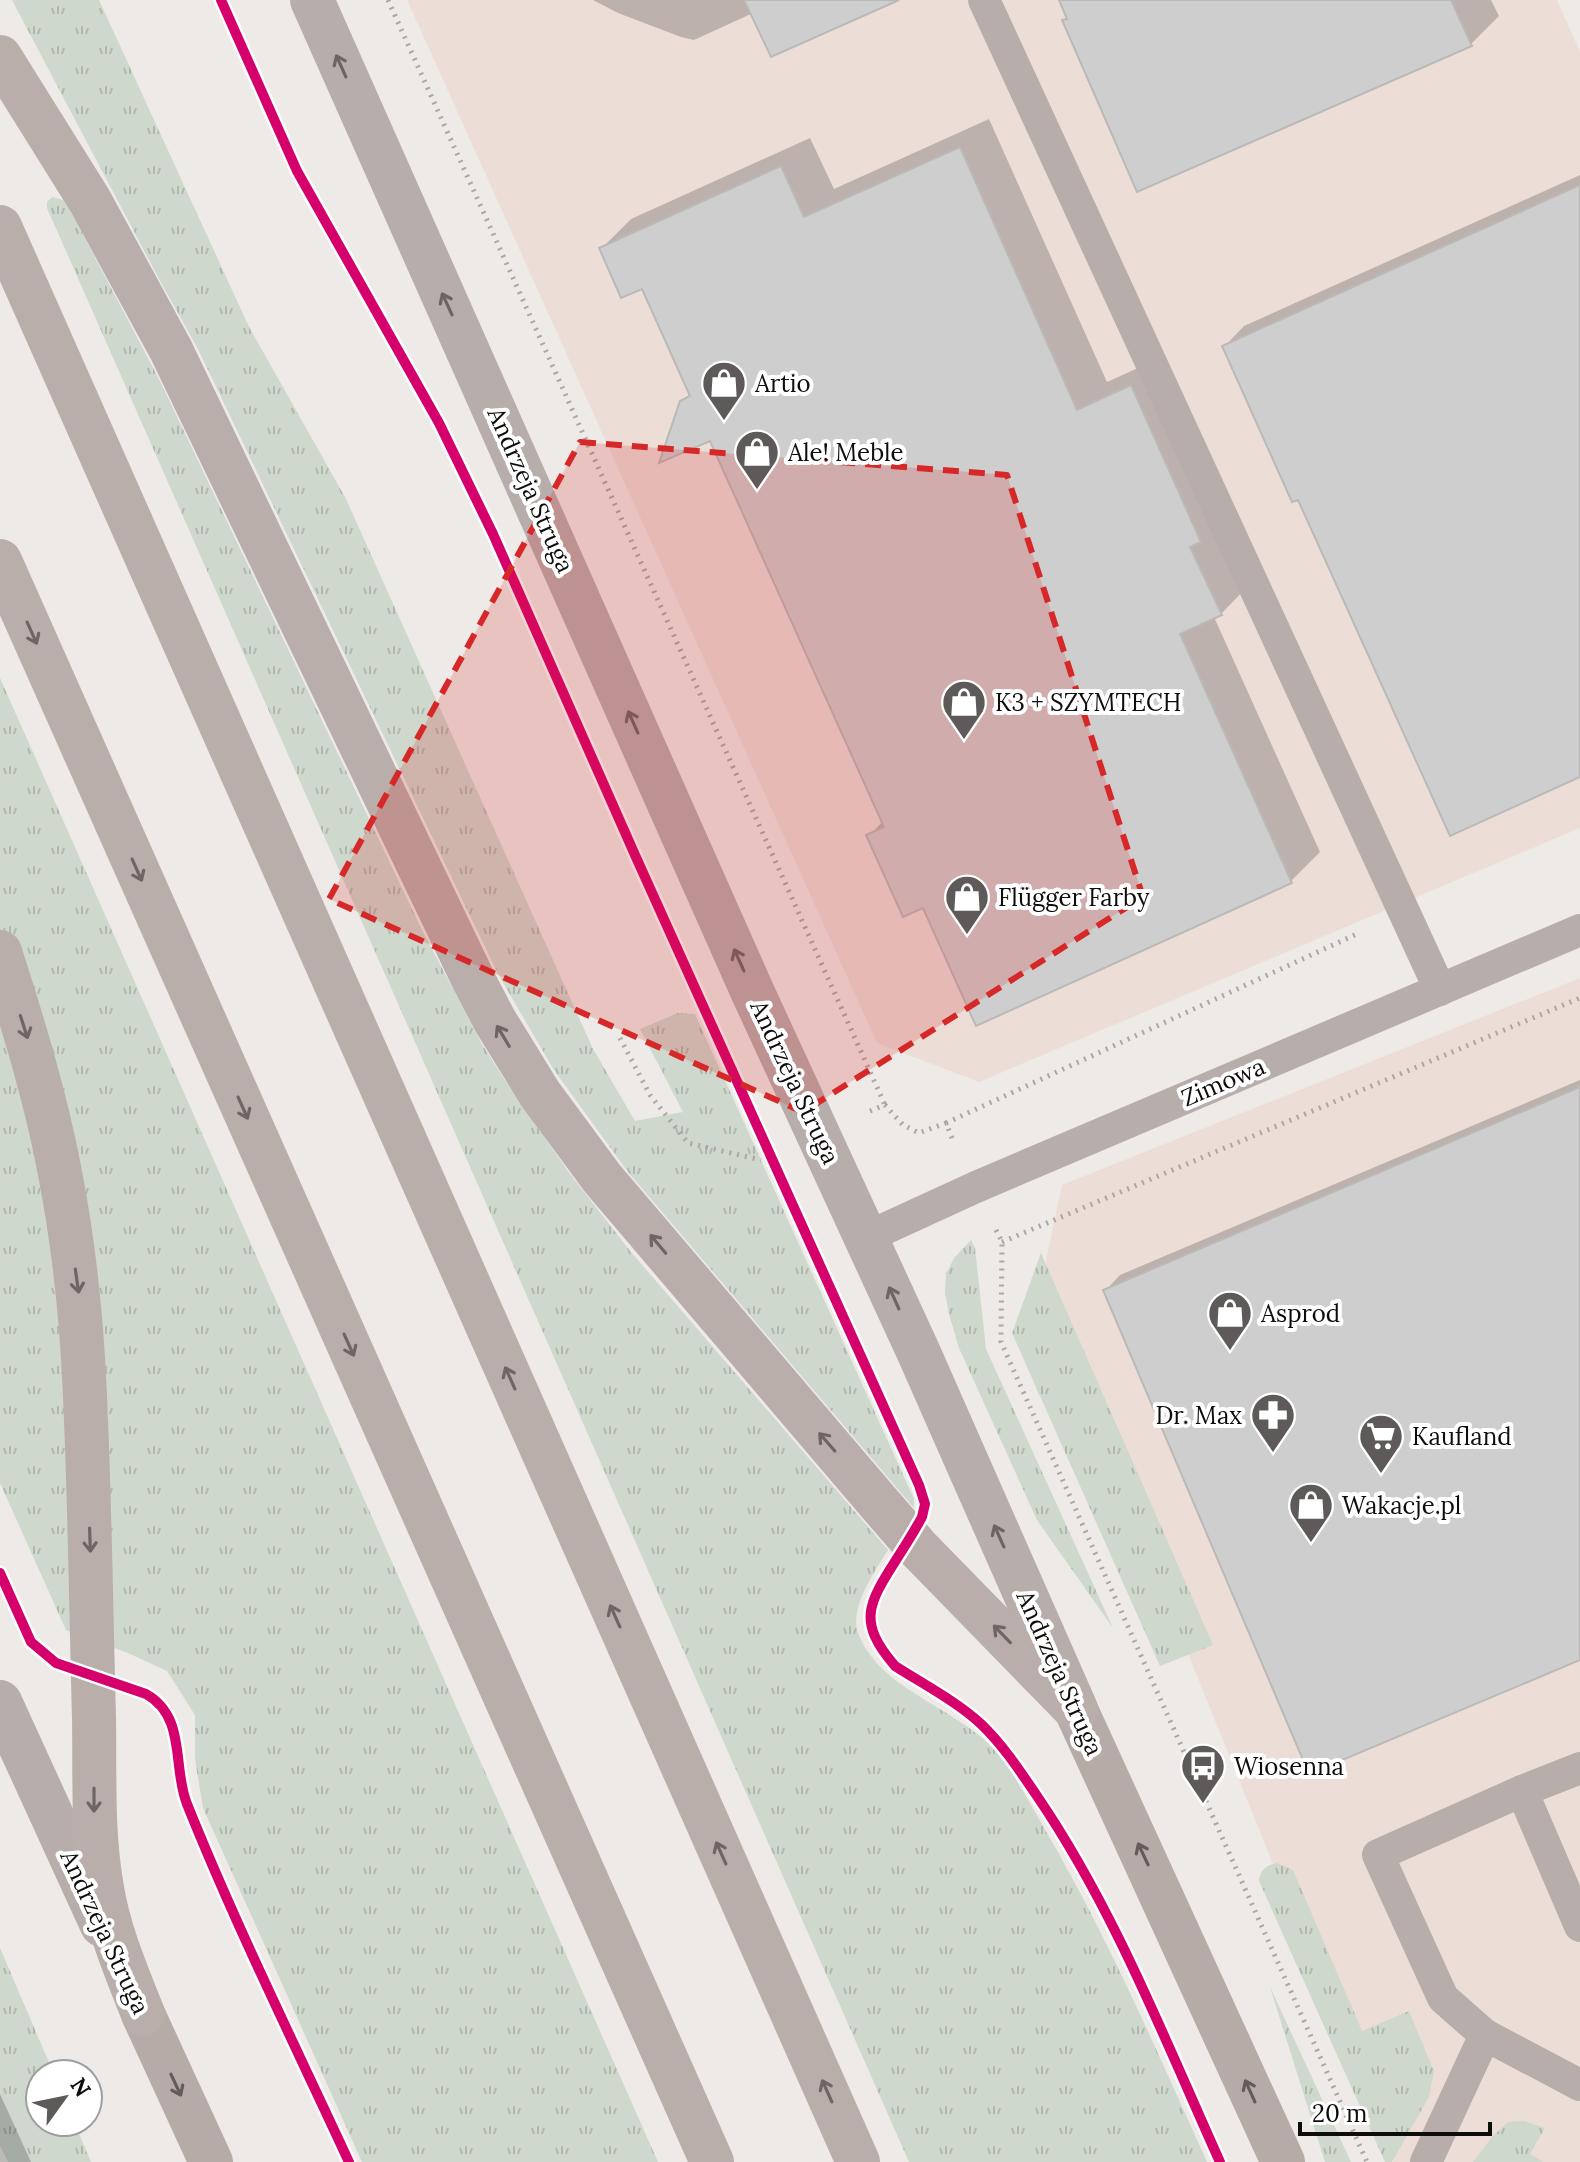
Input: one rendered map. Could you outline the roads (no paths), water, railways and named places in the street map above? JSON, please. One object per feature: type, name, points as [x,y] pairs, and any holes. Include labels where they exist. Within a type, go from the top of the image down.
[{"type":"main road","points":[[0,57],[90,201],[164,338],[452,936],[520,1064],[602,1178],[878,1502],[917,1547],[1076,1710]]},
{"type":"main road","points":[[0,227],[858,2162]]},
{"type":"main road","points":[[0,561],[712,2162]]},
{"type":"main road","points":[[0,952],[47,1112],[79,1298],[90,1566],[94,1822],[109,1921],[143,2014]]},
{"type":"street","name":"Andrzeja Struga","points":[[312,0],[753,993],[867,1237],[1076,1710],[1283,2162]]},
{"type":"street","name":"Andrzeja Struga","points":[[0,1702],[211,2162]]},
{"type":"lane","points":[[984,0],[1440,990]]},
{"type":"lane","name":"Zimowa","points":[[867,1237],[976,1187],[1580,930]]},
{"type":"lane","points":[[1580,1768],[1378,1855],[1443,1998],[1485,2035],[1580,2085]]},
{"type":"lane","points":[[1522,1791],[1580,1926]]},
{"type":"lane","points":[[1426,2162],[1485,2035]]},
{"type":"place","name":"Artio","points":[[724,422]]},
{"type":"place","name":"Ale! Meble","points":[[757,491]]},
{"type":"place","name":"K3 + SZYMTECH","points":[[964,741]]},
{"type":"place","name":"Flügger Farby","points":[[967,936]]},
{"type":"place","name":"Asprod","points":[[1230,1352]]},
{"type":"place","name":"Dr. Max","points":[[1273,1454]]},
{"type":"place","name":"Kaufland","points":[[1381,1475]]},
{"type":"place","name":"Wakacje.pl","points":[[1311,1544]]},
{"type":"place","name":"Wiosenna","points":[[1203,1805]]}]
